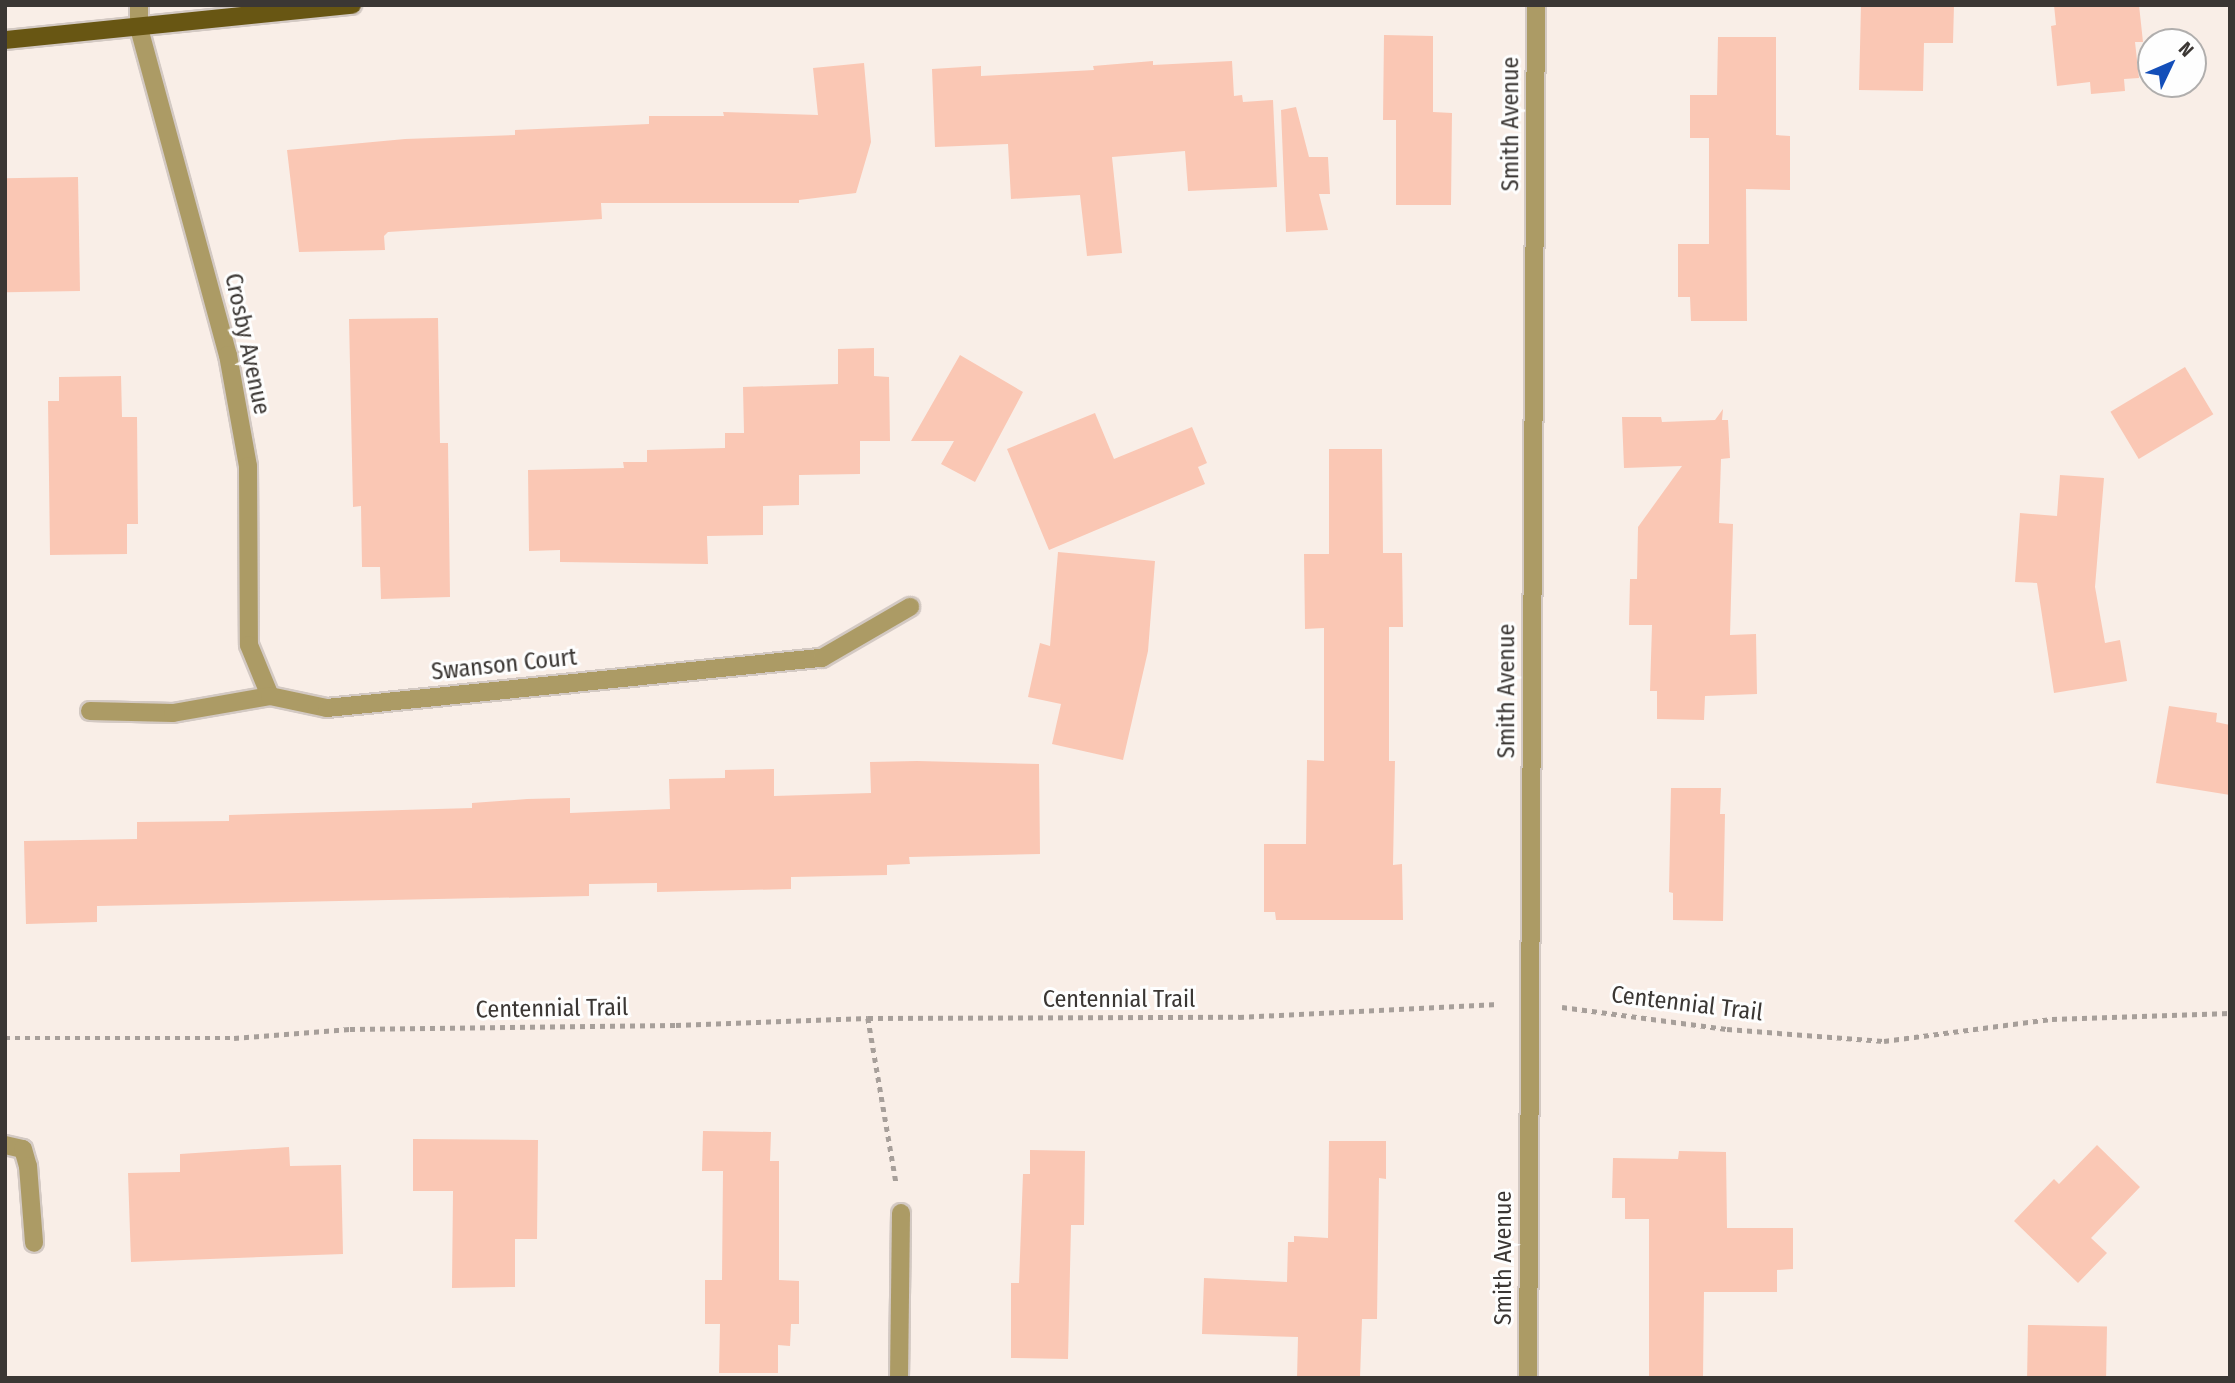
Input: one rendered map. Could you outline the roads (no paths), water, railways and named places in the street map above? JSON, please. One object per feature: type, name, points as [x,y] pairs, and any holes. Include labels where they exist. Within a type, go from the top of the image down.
[{"type":"main road","points":[[5,40],[352,5]]},
{"type":"street","name":"Crosby Avenue","points":[[139,5],[139,28],[228,355],[248,466],[248,645],[270,696]]},
{"type":"street","name":"Smith Avenue","points":[[1528,1378],[1536,5]]},
{"type":"street","name":"Swanson Court","points":[[90,711],[173,713],[270,696],[327,708],[822,658],[910,607]]},
{"type":"street","points":[[5,1145],[23,1149],[34,1243]]},
{"type":"street","points":[[899,1378],[901,1213]]}]
